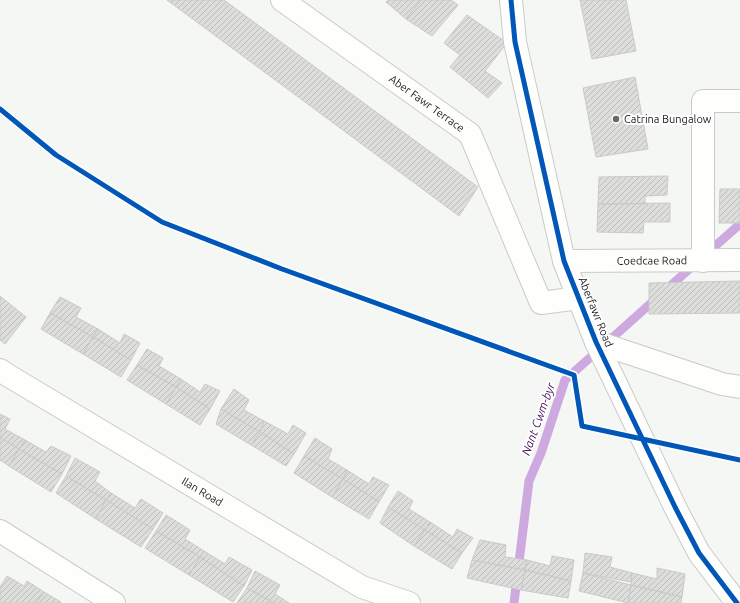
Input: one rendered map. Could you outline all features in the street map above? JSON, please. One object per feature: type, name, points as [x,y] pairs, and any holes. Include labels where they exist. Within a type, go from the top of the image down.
[{"type":"street","name":"Aber Fawr Terrace","points":[[282,0],[470,134],[541,303],[579,298]]},
{"type":"street","name":"Aberfawr Road","points":[[511,0],[515,42],[564,261],[596,342],[699,553],[737,603]]},
{"type":"street","points":[[703,261],[703,101],[740,101]]},
{"type":"street","name":"Coedcae Road","points":[[564,261],[740,260]]},
{"type":"street","points":[[596,342],[722,384],[740,387]]},
{"type":"street","name":"Ilan Road","points":[[0,370],[362,587],[409,603]]},
{"type":"street","points":[[0,531],[114,603]]},
{"type":"building","points":[[167,0],[224,0],[478,187],[459,216]]},
{"type":"building","points":[[388,0],[421,0],[406,19],[386,2]]},
{"type":"building","points":[[421,0],[451,0],[458,5],[432,36],[406,19]]},
{"type":"building","points":[[580,0],[626,0],[636,51],[592,59]]},
{"type":"building","points":[[467,15],[507,43],[485,71],[502,83],[488,98],[450,67],[460,55],[444,43]]},
{"type":"building","name":"Catrina Bungalow","points":[[635,77],[648,149],[596,157],[583,88]]},
{"type":"building","points":[[668,176],[667,195],[645,196],[645,204],[598,204],[599,177]]},
{"type":"building","points":[[720,189],[740,189],[740,223],[719,223]]},
{"type":"building","points":[[670,203],[670,222],[644,222],[643,233],[597,232],[598,204]]},
{"type":"building","points":[[740,281],[740,313],[649,314],[649,283]]},
{"type":"building","points":[[0,296],[26,317],[5,344],[0,340]]},
{"type":"building","points":[[60,297],[81,308],[76,317],[98,329],[93,337],[50,313]]},
{"type":"building","points":[[50,313],[93,337],[83,354],[41,329]]},
{"type":"building","points":[[98,329],[120,343],[124,334],[140,343],[131,360],[93,337]]},
{"type":"building","points":[[93,337],[131,360],[121,377],[83,354]]},
{"type":"building","points":[[147,349],[163,358],[159,366],[181,379],[176,387],[137,365]]},
{"type":"building","points":[[137,365],[176,387],[166,404],[127,380]]},
{"type":"building","points":[[181,379],[200,392],[205,384],[220,391],[210,409],[176,387]]},
{"type":"building","points":[[176,387],[210,409],[200,425],[166,404]]},
{"type":"building","points":[[234,389],[249,400],[244,410],[264,421],[260,432],[221,409]]},
{"type":"building","points":[[221,409],[260,432],[251,445],[216,424]]},
{"type":"building","points":[[0,414],[10,419],[5,429],[25,440],[19,449],[0,437]]},
{"type":"building","points":[[264,421],[288,434],[293,425],[306,433],[294,454],[260,432]]},
{"type":"building","points":[[260,432],[294,454],[286,466],[251,445]]},
{"type":"building","points":[[0,437],[19,449],[9,466],[0,460]]},
{"type":"building","points":[[315,438],[332,449],[328,459],[347,470],[343,479],[304,456]]},
{"type":"building","points":[[25,440],[46,452],[51,446],[71,456],[62,474],[19,449]]},
{"type":"building","points":[[19,449],[62,474],[51,492],[9,466]]},
{"type":"building","points":[[304,456],[343,479],[332,497],[294,473]]},
{"type":"building","points":[[75,458],[100,472],[95,481],[111,493],[106,500],[66,476]]},
{"type":"building","points":[[347,470],[369,484],[373,477],[389,485],[379,502],[343,479]]},
{"type":"building","points":[[66,476],[106,500],[96,519],[56,493]]},
{"type":"building","points":[[343,479],[379,502],[369,519],[332,497]]},
{"type":"building","points":[[398,491],[413,501],[409,509],[430,522],[425,530],[388,507]]},
{"type":"building","points":[[111,493],[135,508],[141,499],[163,513],[153,529],[106,500]]},
{"type":"building","points":[[106,500],[153,529],[141,547],[96,519]]},
{"type":"building","points":[[388,507],[425,530],[414,546],[380,523]]},
{"type":"building","points":[[166,515],[190,530],[185,539],[204,551],[200,557],[156,531]]},
{"type":"building","points":[[430,522],[453,537],[457,529],[473,538],[462,553],[425,530]]},
{"type":"building","points":[[425,530],[462,553],[452,569],[414,546]]},
{"type":"building","points":[[156,531],[200,557],[189,575],[145,548]]},
{"type":"building","points":[[480,540],[506,545],[505,557],[527,560],[525,570],[472,560]]},
{"type":"building","points":[[204,551],[225,564],[229,557],[252,570],[244,586],[200,557]]},
{"type":"building","points":[[585,553],[612,557],[610,567],[632,573],[631,582],[583,573]]},
{"type":"building","points":[[552,556],[574,560],[571,581],[525,570],[527,560],[550,566]]},
{"type":"building","points":[[200,557],[244,586],[233,602],[189,575]]},
{"type":"building","points":[[472,560],[525,570],[521,590],[467,578]]},
{"type":"building","points":[[657,568],[685,574],[682,597],[631,585],[632,573],[657,579]]},
{"type":"building","points":[[525,570],[571,581],[568,598],[521,590]]},
{"type":"building","points":[[255,571],[280,585],[275,594],[289,603],[274,603],[247,588]]},
{"type":"building","points":[[583,573],[631,585],[628,603],[579,591]]},
{"type":"building","points":[[7,576],[24,586],[27,581],[44,592],[36,603],[0,603],[0,587]]},
{"type":"building","points":[[631,585],[682,597],[681,603],[628,603]]},
{"type":"building","points":[[247,588],[274,603],[237,603]]},
{"type":"building","points":[[44,592],[61,602],[36,603]]},
{"type":"waterway","name":"Nant Cwm-byr","points":[[705,255],[740,224]]},
{"type":"waterway","name":"Nant Cwm-byr","points":[[514,603],[529,481],[541,453],[565,380],[696,263]]},
{"type":"cycle path","points":[[511,0],[515,42],[564,261],[596,342],[675,507],[699,553],[737,603]]},
{"type":"cycle path","points":[[0,109],[56,155],[162,222],[282,269],[574,375],[582,426],[740,460]]},
{"type":"place","name":"Catrina Bungalow","points":[[616,119]]}]
